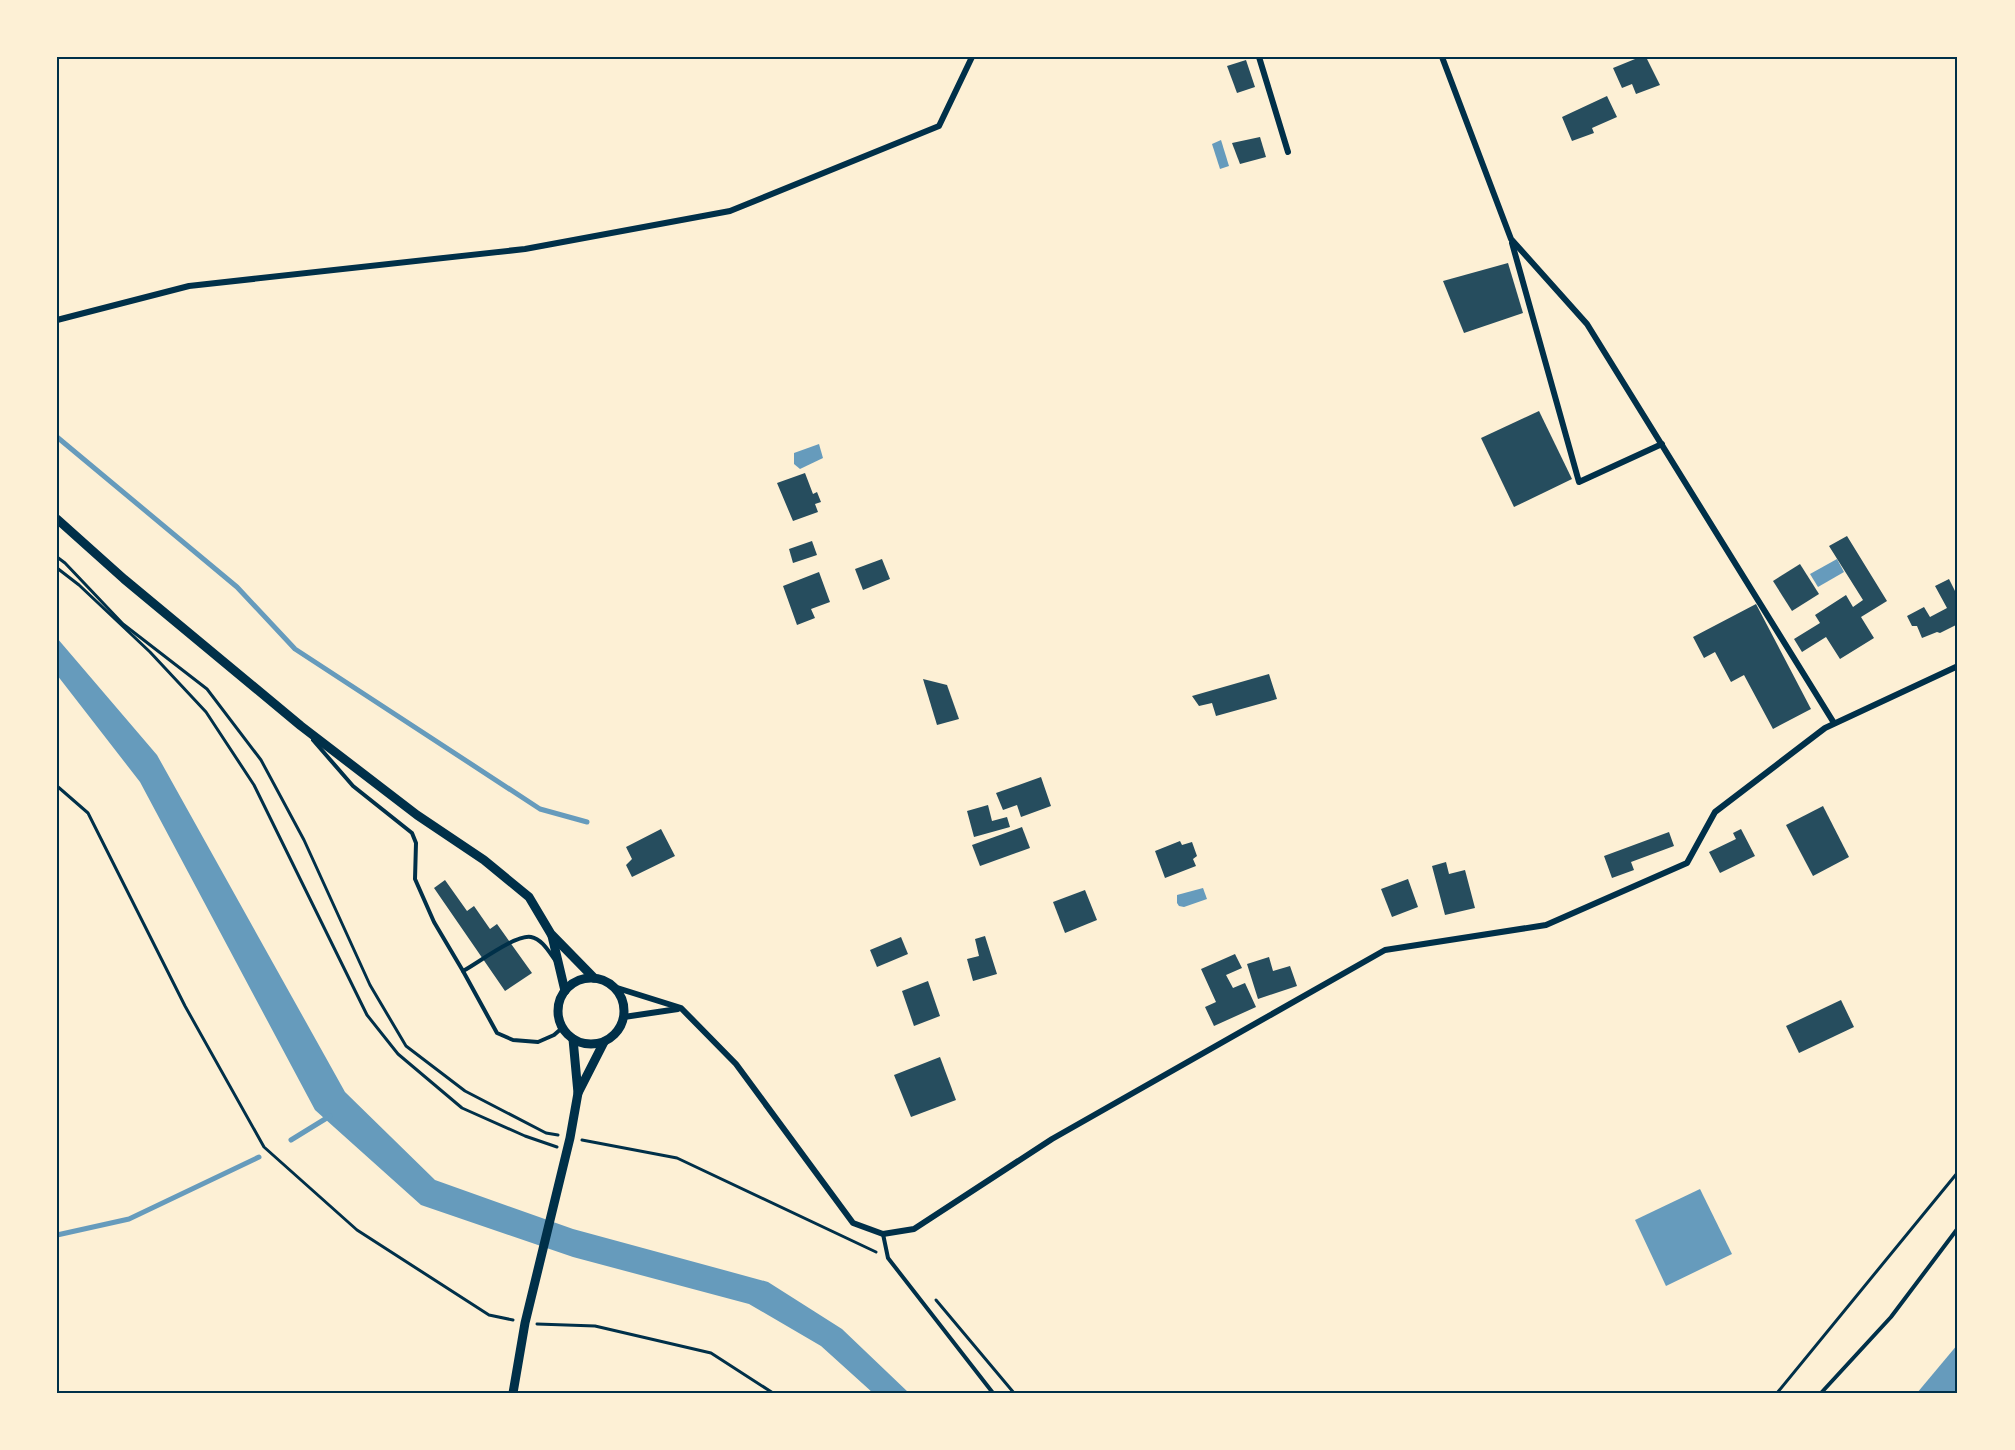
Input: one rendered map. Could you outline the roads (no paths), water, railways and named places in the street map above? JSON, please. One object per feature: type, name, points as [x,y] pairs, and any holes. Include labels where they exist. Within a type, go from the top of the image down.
[{"type":"street","points":[[57,320],[189,286],[525,249],[730,211],[939,126],[972,57]]},
{"type":"street","points":[[1259,57],[1288,152]]},
{"type":"street","points":[[1442,57],[1510,239],[1579,482],[1662,444]]},
{"type":"street","points":[[1510,239],[1587,324],[1834,723]]},
{"type":"street","points":[[57,519],[124,579],[301,726],[417,815],[484,860],[529,897],[551,934],[594,978]]},
{"type":"street","points":[[614,987],[621,996],[624,1017],[621,1027],[614,1036],[604,1042],[583,1044],[573,1039],[562,1028],[558,1019],[558,1009],[565,991],[573,983],[583,979],[594,978],[605,981],[614,987],[681,1008],[736,1064],[853,1223],[883,1234],[914,1229],[1052,1139],[1385,950],[1546,925],[1687,863],[1716,812],[1824,728],[1958,666]]},
{"type":"street","points":[[551,934],[565,991]]},
{"type":"street","points":[[624,1017],[681,1008]]},
{"type":"street","points":[[513,1393],[525,1323],[570,1137],[578,1093],[573,1039]]},
{"type":"street","points":[[578,1093],[604,1042]]},
{"type":"lane","points":[[301,726],[353,786],[412,833],[416,843],[415,879],[434,922],[497,1033],[513,1040],[538,1042],[554,1035],[562,1028]]},
{"type":"lane","points":[[463,971],[519,938],[532,937],[542,943],[558,965]]},
{"type":"lane","points":[[1821,1393],[1892,1317],[1958,1227]]},
{"type":"lane","points":[[883,1234],[888,1258],[993,1393]]},
{"type":"water","points":[[1221,140],[1229,166],[1220,169],[1212,144]]},
{"type":"water","points":[[819,444],[823,458],[800,469],[794,464],[794,453]]},
{"type":"water","points":[[1837,559],[1844,572],[1818,587],[1810,574]]},
{"type":"water","points":[[57,638],[157,755],[345,1092],[435,1180],[573,1229],[768,1282],[842,1329],[909,1393],[873,1393],[821,1346],[749,1304],[573,1257],[421,1205],[315,1110],[140,782],[57,675]]},
{"type":"water","points":[[1203,888],[1207,899],[1184,907],[1177,903],[1177,895]]},
{"type":"water","points":[[1700,1189],[1732,1254],[1666,1286],[1635,1220]]},
{"type":"water","points":[[1958,1344],[1958,1387],[1953,1393],[1917,1393]]},
{"type":"waterway","points":[[57,437],[237,587],[295,649],[540,809],[587,822]]},
{"type":"waterway","points":[[291,1140],[330,1116]]},
{"type":"waterway","points":[[57,1235],[129,1219],[259,1157]]}]
